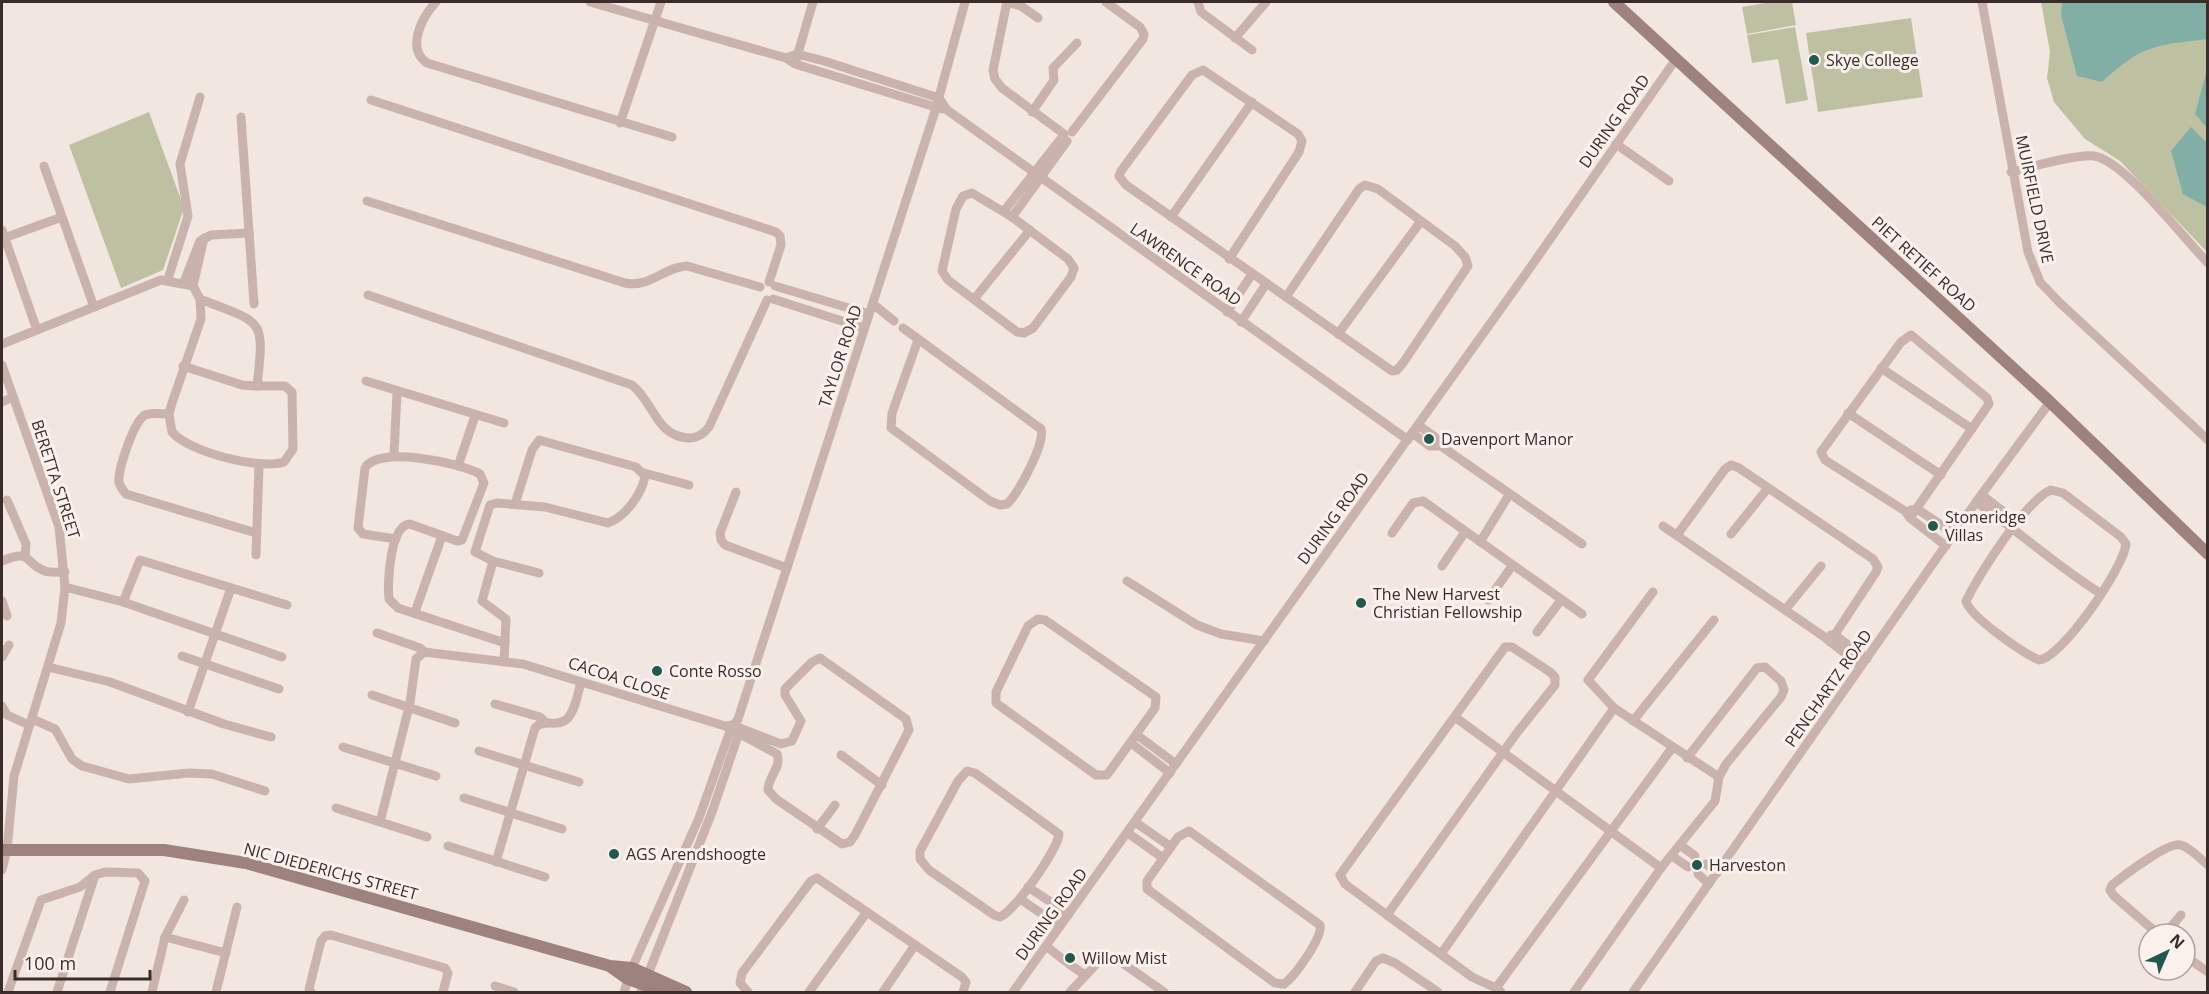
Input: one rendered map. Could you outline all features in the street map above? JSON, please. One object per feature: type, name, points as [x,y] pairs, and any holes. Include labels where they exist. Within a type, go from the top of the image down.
[{"type":"street","points":[[436,2],[427,11],[417,45],[419,56],[427,63],[672,137]]},
{"type":"street","points":[[590,2],[939,98]]},
{"type":"street","points":[[620,123],[660,2]]},
{"type":"street","points":[[792,59],[813,2]]},
{"type":"street","name":"TAYLOR ROAD","points":[[624,993],[630,973],[699,818],[734,727],[936,108],[964,2]]},
{"type":"street","points":[[1038,18],[1023,7],[1007,2],[993,74],[1002,88],[1067,136]]},
{"type":"street","points":[[1008,214],[1143,39],[1144,34],[1140,27],[1106,2]]},
{"type":"street","points":[[1198,2],[1201,12],[1252,50]]},
{"type":"street","points":[[1235,38],[1266,2]]},
{"type":"street","name":"PIET RETIEF ROAD","points":[[1614,2],[2050,402],[2208,554]]},
{"type":"street","name":"MUIRFIELD DRIVE","points":[[1982,2],[2011,172],[2028,252],[2040,282],[2208,440]]},
{"type":"street","points":[[1032,112],[1054,80],[1053,68],[1077,43]]},
{"type":"street","name":"LAWRENCE ROAD","points":[[792,59],[936,108],[948,110]]},
{"type":"street","name":"DURING ROAD","points":[[1013,993],[1413,433],[1676,59]]},
{"type":"street","points":[[1229,259],[1302,146],[1302,141],[1298,134],[1203,70],[1195,72],[1120,171],[1121,181],[1229,259],[1390,371],[1399,369],[1468,266],[1461,251],[1421,221],[1372,186],[1361,186],[1286,297]]},
{"type":"street","points":[[168,279],[188,216],[180,164],[200,97]]},
{"type":"street","name":"LAWRENCE ROAD","points":[[939,98],[948,110],[1036,176],[1241,322],[1430,446],[1441,446],[1582,544]]},
{"type":"street","points":[[371,100],[776,232],[780,236],[782,245],[768,285],[759,294],[770,300],[864,328]]},
{"type":"street","points":[[1171,217],[1252,102]]},
{"type":"street","points":[[241,117],[254,304]]},
{"type":"street","points":[[1616,144],[1669,181]]},
{"type":"street","points":[[2011,172],[2087,156],[2105,160],[2129,178],[2208,263]]},
{"type":"street","points":[[44,166],[94,307]]},
{"type":"street","points":[[972,193],[1008,214],[1068,259],[1074,268],[1071,277],[1032,328],[1021,334],[948,280],[942,271],[956,209],[963,196],[972,193]]},
{"type":"street","points":[[367,201],[625,283],[640,285],[675,268],[687,266],[768,285],[869,314]]},
{"type":"street","points":[[37,330],[3,234],[62,217]]},
{"type":"street","points":[[1338,334],[1421,221]]},
{"type":"street","points":[[975,298],[1030,230]]},
{"type":"street","points":[[188,284],[195,249],[204,238],[249,233]]},
{"type":"street","points":[[1227,312],[1252,274]]},
{"type":"street","points":[[2,344],[168,279],[188,284],[200,299],[245,316],[258,326],[262,345],[257,386]]},
{"type":"street","points":[[1241,322],[1266,284]]},
{"type":"street","points":[[368,295],[632,385],[644,397],[668,432],[683,438],[694,438],[709,427],[770,300],[777,293],[768,285]]},
{"type":"street","points":[[183,366],[242,385],[290,388],[294,409],[290,456],[284,462],[259,466],[183,442],[172,432],[169,414],[183,366],[201,319],[200,299]]},
{"type":"street","points":[[873,304],[894,321]]},
{"type":"street","points":[[903,328],[1041,429],[1043,436],[1040,447],[1007,504],[1000,505],[990,501],[891,428],[892,413],[918,340]]},
{"type":"street","points":[[1908,515],[1917,509],[1989,404],[1988,400],[1908,335],[1903,338],[1822,448],[1823,458],[1908,515],[1946,546]]},
{"type":"street","name":"BERETTA STREET","points":[[2,365],[59,527],[65,572],[61,623],[14,776],[2,870]]},
{"type":"street","points":[[1881,368],[1972,429]]},
{"type":"street","points":[[366,381],[504,423]]},
{"type":"street","points":[[394,455],[397,392]]},
{"type":"street","points":[[2,402],[13,398]]},
{"type":"street","name":"PENCHARTZ ROAD","points":[[1633,993],[1979,499],[2050,402]]},
{"type":"street","points":[[1848,413],[1941,475]]},
{"type":"street","points":[[169,414],[150,414],[140,420],[131,437],[119,478],[122,490],[126,494],[256,534]]},
{"type":"street","points":[[459,466],[475,416]]},
{"type":"street","points":[[514,504],[532,450],[539,440],[636,467],[644,473],[688,485]]},
{"type":"street","points":[[396,538],[363,534],[358,528],[365,468],[374,459],[394,455],[459,466],[480,474],[484,483],[462,540],[458,541],[407,524],[396,538],[387,580],[389,599],[398,608],[505,643]]},
{"type":"street","points":[[256,555],[259,466]]},
{"type":"street","points":[[1677,535],[1728,466],[1739,468],[1876,563],[1876,572],[1829,638]]},
{"type":"street","points":[[539,573],[493,561],[476,552],[486,512],[493,504],[544,507],[608,523],[622,514],[637,495],[644,481],[644,473]]},
{"type":"street","points":[[1731,534],[1768,488]]},
{"type":"street","points":[[2051,490],[2062,494],[2121,537],[2126,544],[2126,550],[2076,628],[2047,658],[2039,660],[2014,646],[1970,609],[1966,601],[2016,527],[2042,495],[2051,490]]},
{"type":"street","points":[[736,492],[720,533],[721,540],[725,544],[787,568]]},
{"type":"street","points":[[1480,542],[1509,495]]},
{"type":"street","points":[[1979,499],[2016,527],[2062,570],[2100,593]]},
{"type":"street","points":[[7,500],[26,544],[25,556]]},
{"type":"street","points":[[1392,533],[1419,500],[1582,614]]},
{"type":"street","points":[[1917,509],[1955,534]]},
{"type":"street","points":[[1663,526],[1864,663]]},
{"type":"street","points":[[1442,566],[1466,532]]},
{"type":"street","points":[[415,612],[442,536]]},
{"type":"street","points":[[2,561],[13,556],[25,556],[48,572],[65,572]]},
{"type":"street","points":[[123,602],[140,560],[287,605]]},
{"type":"street","points":[[493,561],[482,602],[506,619],[504,662]]},
{"type":"street","points":[[1488,600],[1512,566]]},
{"type":"street","points":[[1785,610],[1821,566]]},
{"type":"street","points":[[1127,581],[1208,630],[1264,641]]},
{"type":"street","points":[[65,587],[123,602],[282,657]]},
{"type":"street","points":[[188,712],[231,588]]},
{"type":"street","points":[[1653,592],[1588,679],[1614,708],[1719,777]]},
{"type":"street","points":[[1537,632],[1561,600]]},
{"type":"street","points":[[2,601],[8,616]]},
{"type":"street","points":[[1045,620],[1154,693],[1157,704],[1137,735],[1110,772],[1096,775],[999,706],[995,699],[996,692],[1031,622],[1045,620]]},
{"type":"street","points":[[1633,721],[1713,620]]},
{"type":"street","name":"CACOA CLOSE","points":[[377,633],[420,648],[424,652],[529,666],[734,727]]},
{"type":"street","points":[[2,657],[9,645]]},
{"type":"street","points":[[1387,915],[1503,752],[1555,685],[1555,678],[1550,672],[1512,647],[1505,647],[1340,875],[1345,884],[1387,915],[1478,981],[1498,990],[1610,830],[1672,748]]},
{"type":"street","points":[[380,822],[410,707],[416,659],[424,652]]},
{"type":"street","points":[[182,656],[279,689]]},
{"type":"street","points":[[816,659],[825,659],[909,723],[909,730],[882,785],[850,842],[838,843],[768,790],[768,783],[779,763],[777,754],[734,727],[781,744],[792,741],[801,721],[785,695],[785,689],[816,659]]},
{"type":"street","points":[[48,667],[110,682],[188,712],[271,737]]},
{"type":"street","points":[[1574,993],[1661,868],[1715,801],[1719,777],[1730,758],[1782,694],[1781,681],[1765,667],[1755,669],[1687,758]]},
{"type":"street","points":[[496,862],[535,728],[545,722],[566,721],[572,710],[578,681]]},
{"type":"street","points":[[372,695],[455,723]]},
{"type":"street","points":[[495,704],[540,717],[545,722]]},
{"type":"street","points":[[2,706],[7,715],[55,729],[72,759],[82,766],[129,779],[189,773],[212,774],[265,791]]},
{"type":"street","points":[[1441,954],[1614,708]]},
{"type":"street","points":[[1455,717],[1661,868]]},
{"type":"street","name":"TAYLOR ROAD","points":[[644,984],[712,812],[734,727]]},
{"type":"street","points":[[1137,735],[1176,764]]},
{"type":"street","points":[[1131,744],[1170,773]]},
{"type":"street","points":[[343,747],[436,776]]},
{"type":"street","points":[[479,751],[579,782]]},
{"type":"street","points":[[841,755],[882,785]]},
{"type":"street","points":[[965,772],[975,773],[1059,834],[1028,887],[1005,915],[994,915],[929,870],[920,859],[920,852],[965,772]]},
{"type":"street","points":[[464,798],[562,829]]},
{"type":"street","points":[[817,829],[835,805]]},
{"type":"street","points":[[336,808],[427,837]]},
{"type":"street","points":[[1135,822],[1171,847]]},
{"type":"street","points":[[1192,832],[1317,921],[1321,929],[1320,935],[1288,981],[1280,985],[1275,983],[1150,893],[1146,884],[1171,847],[1181,834],[1192,832]]},
{"type":"street","points":[[1128,833],[1163,858]]},
{"type":"street","points":[[2144,922],[2114,896],[2110,890],[2112,885],[2165,848],[2176,844],[2184,846],[2208,865]]},
{"type":"street","points":[[1680,845],[1695,856]]},
{"type":"street","points":[[448,846],[545,878]]},
{"type":"street","name":"NIC DIEDERICHS STREET","points":[[4,850],[164,850],[246,863],[610,966],[630,973],[644,984]]},
{"type":"street","points":[[1672,856],[1688,867]]},
{"type":"street","points":[[1706,864],[1717,873]]},
{"type":"street","points":[[8,993],[41,900],[80,886],[95,875],[105,872],[138,873],[145,881],[110,993]]},
{"type":"street","points":[[1698,874],[1709,884]]},
{"type":"street","points":[[57,993],[95,875]]},
{"type":"street","points":[[748,993],[740,982],[742,973],[812,879],[819,878],[962,977],[966,982],[963,993]]},
{"type":"street","points":[[1028,887],[1069,914]]},
{"type":"street","points":[[1020,898],[1060,926]]},
{"type":"street","points":[[152,993],[165,937],[184,900]]},
{"type":"street","points":[[216,993],[237,907]]},
{"type":"street","points":[[809,993],[867,912]]},
{"type":"street","points":[[2175,922],[2181,915]]},
{"type":"street","points":[[311,993],[309,988],[321,941],[325,936],[331,935],[445,968],[448,973],[443,993]]},
{"type":"street","points":[[165,937],[226,953]]},
{"type":"street","points":[[883,993],[915,945]]},
{"type":"street","points":[[1046,946],[1084,975]]},
{"type":"street","points":[[1070,993],[1102,957],[1108,956],[1164,993]]},
{"type":"street","points":[[1354,993],[1376,961],[1383,958],[1438,993]]},
{"type":"street","points":[[644,984],[663,993]]},
{"type":"street","points":[[644,984],[686,993]]},
{"type":"street","points":[[495,986],[514,993]]},
{"type":"green space","points":[[1771,2],[1792,2],[1796,25],[1747,34],[1742,7]]},
{"type":"green space","points":[[2041,2],[2207,2],[2207,252],[2120,161],[2085,139],[2054,102],[2047,78],[2050,52]]},
{"type":"green space","points":[[1911,18],[1923,97],[1818,112],[1806,33]]},
{"type":"green space","points":[[1795,27],[1808,100],[1786,104],[1778,59],[1752,63],[1747,35]]},
{"type":"green space","points":[[149,112],[184,208],[163,270],[121,288],[69,145]]},
{"type":"water","points":[[2062,2],[2207,2],[2207,39],[2150,49],[2129,60],[2102,82],[2077,76],[2061,15]]},
{"type":"water","points":[[2207,70],[2208,128],[2195,114]]},
{"type":"water","points":[[2191,127],[2207,143],[2207,207],[2183,194],[2171,151]]},
{"type":"place","name":"Skye College","points":[[1814,60]]},
{"type":"place","name":"Davenport Manor","points":[[1429,439]]},
{"type":"place","name":"Stoneridge Villas","points":[[1933,526]]},
{"type":"place","name":"The New Harvest Christian Fellowship","points":[[1361,603]]},
{"type":"place","name":"Conte Rosso","points":[[657,671]]},
{"type":"place","name":"AGS Arendshoogte","points":[[614,854]]},
{"type":"place","name":"Harveston","points":[[1697,865]]},
{"type":"place","name":"Willow Mist","points":[[1070,958]]}]
